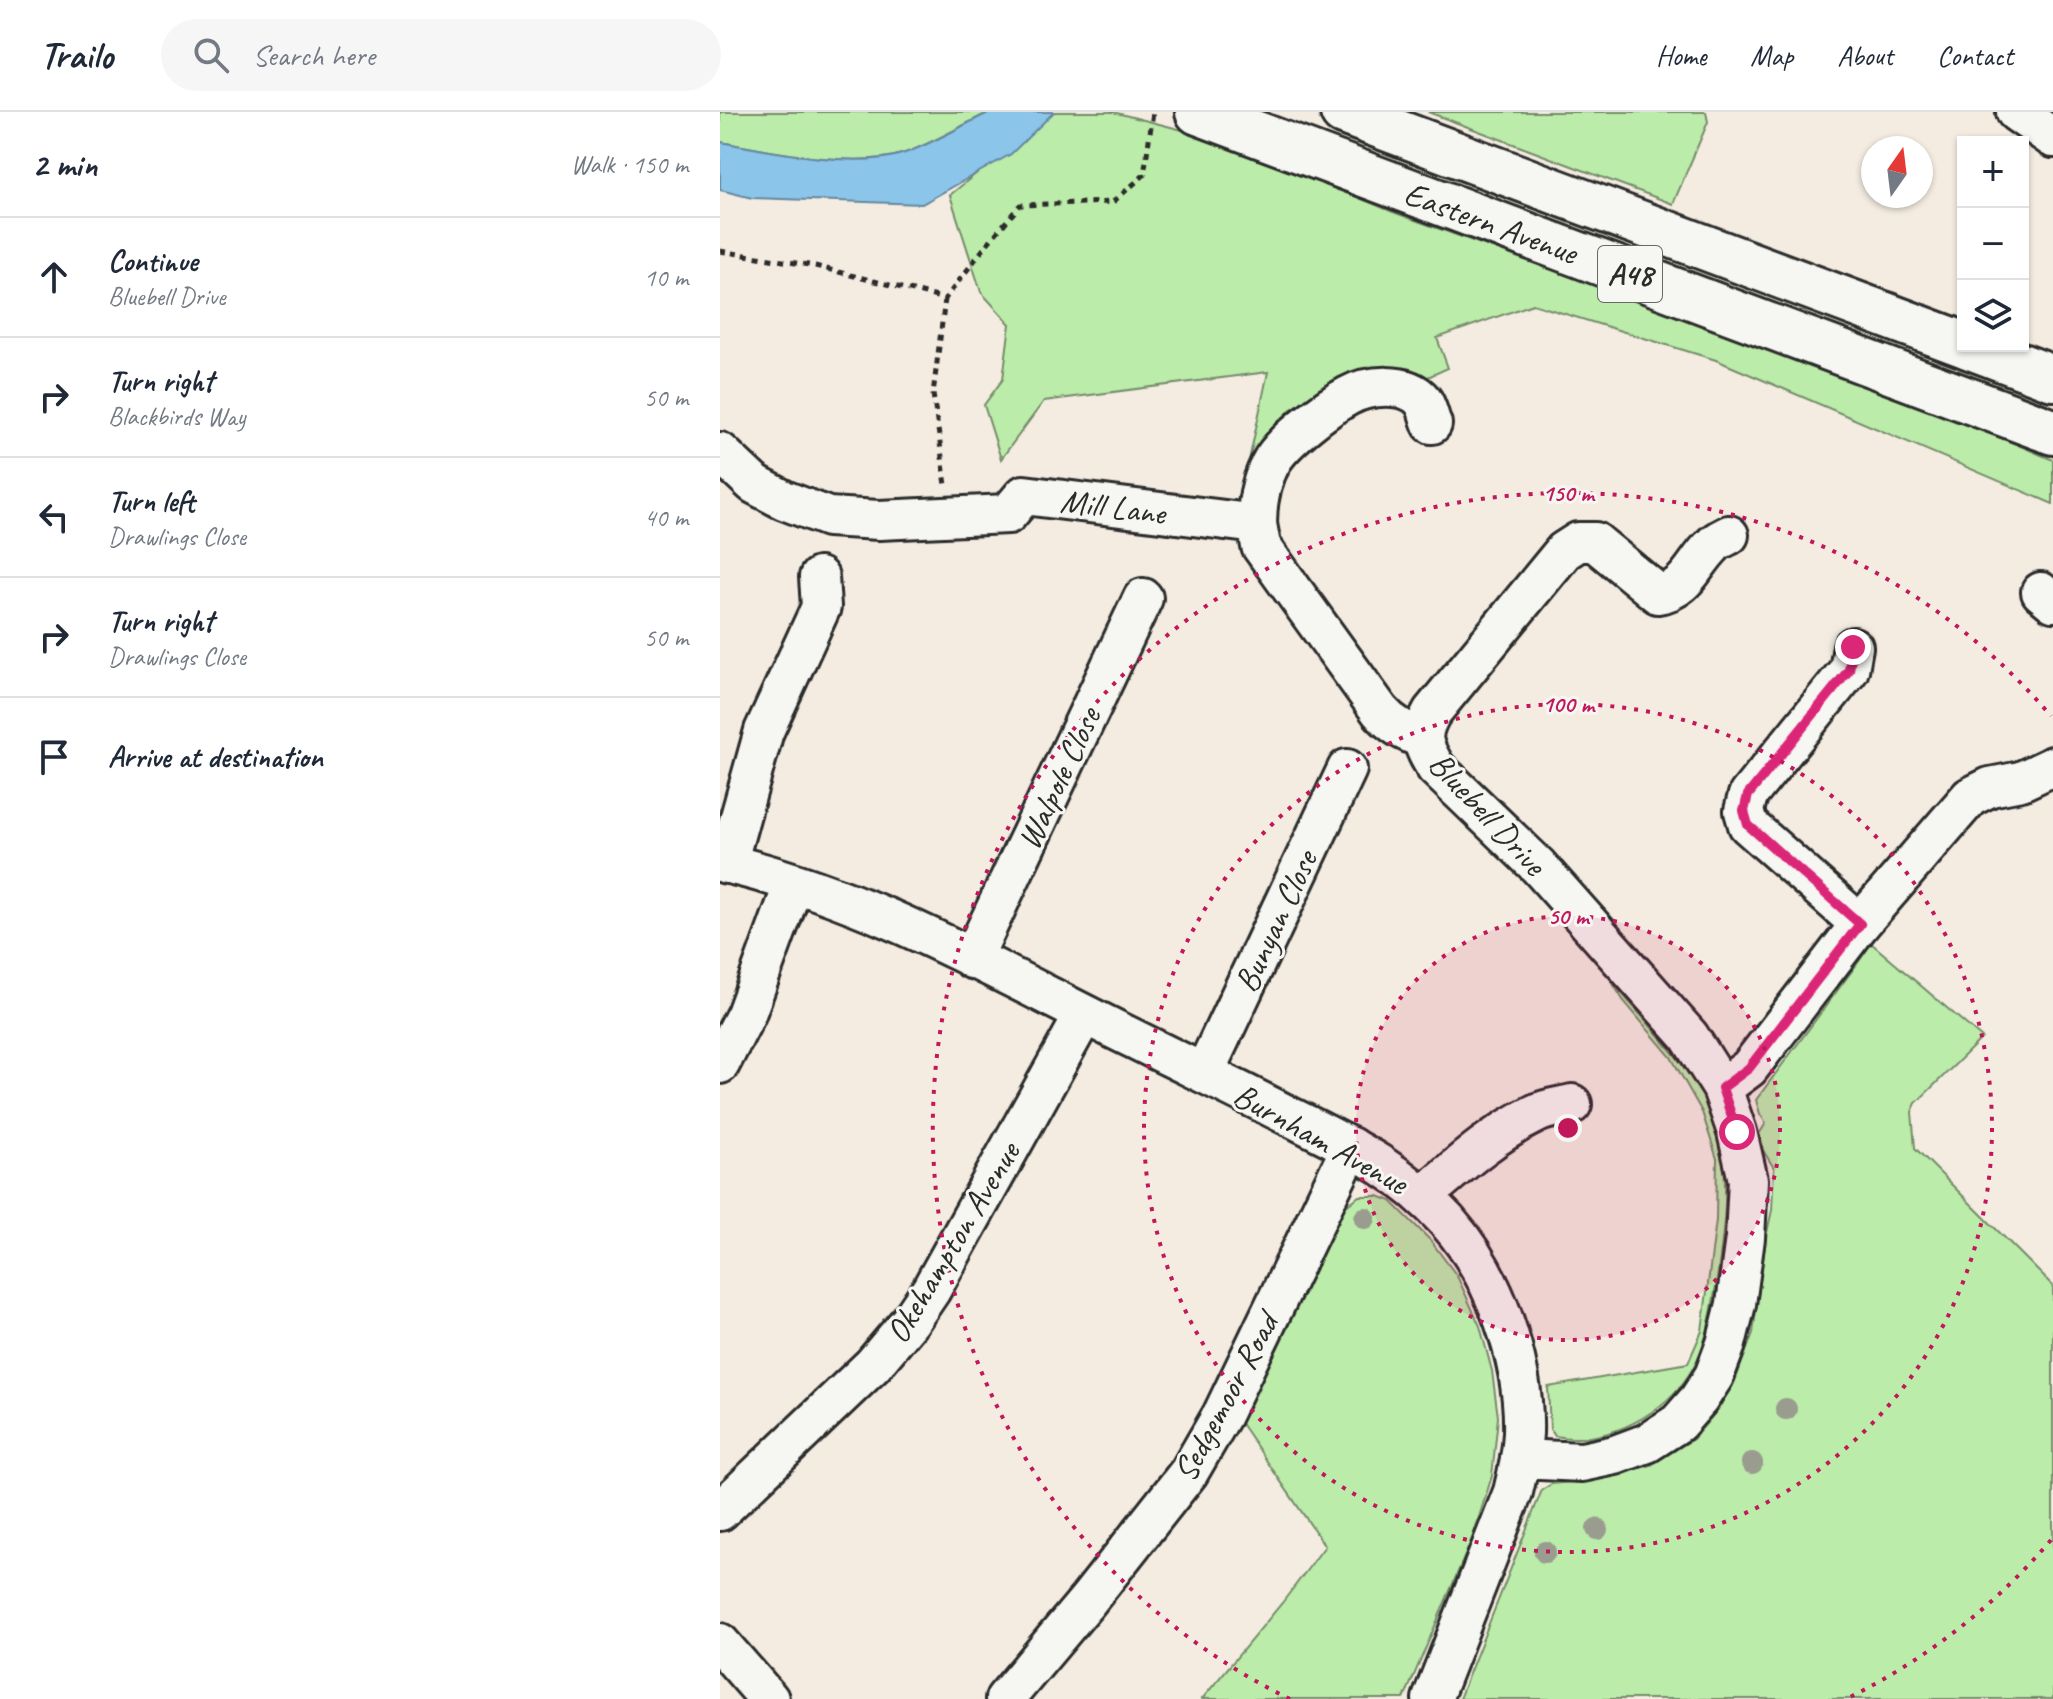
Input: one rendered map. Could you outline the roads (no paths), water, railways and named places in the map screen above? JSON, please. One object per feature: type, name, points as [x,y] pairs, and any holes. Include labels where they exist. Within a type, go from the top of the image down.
[{"type":"highway","name":"Eastern Avenue","points":[[1343,112],[1957,342]]},
{"type":"highway","name":"Eastern Avenue","points":[[1203,114],[2053,432]]},
{"type":"highway","name":"Eastern Avenue","points":[[1984,352],[2053,378]]},
{"type":"street","points":[[2016,112],[2053,138]]},
{"type":"street","points":[[1422,738],[1389,722],[1261,546],[1257,503],[1264,477],[1274,458],[1306,426],[1349,395],[1384,386],[1408,390],[1423,401],[1432,424]]},
{"type":"street","name":"Mill Lane","points":[[720,452],[754,484],[828,517],[879,520],[1008,514],[1024,495],[1257,524]]},
{"type":"street","name":"Bluebell Drive","points":[[1520,1459],[1582,1462],[1615,1455],[1647,1443],[1678,1423],[1699,1399],[1714,1376],[1736,1304],[1745,1238],[1748,1180],[1737,1132],[1722,1088],[1689,1036],[1548,878],[1436,768],[1425,751],[1422,738],[1424,726],[1432,712],[1564,551],[1578,542],[1595,542],[1658,594],[1670,593],[1680,586],[1713,544],[1729,535]]},
{"type":"street","points":[[724,863],[764,731],[821,607],[819,577]]},
{"type":"street","name":"Walpole Close","points":[[972,959],[1143,598]]},
{"type":"street","points":[[1853,647],[1849,670],[1748,795],[1744,811],[1748,825],[1860,924]]},
{"type":"street","points":[[1722,1088],[1749,1068],[1860,924],[1970,797],[1990,787],[2021,781],[2053,766]]},
{"type":"street","name":"Bunyan Close","points":[[1204,1073],[1347,769]]},
{"type":"street","name":"Burnham Avenue","points":[[724,863],[858,906],[972,959],[1351,1147],[1395,1173],[1423,1196],[1465,1244],[1495,1298],[1516,1364],[1523,1431],[1520,1459],[1508,1506],[1432,1699]]},
{"type":"street","points":[[720,1064],[746,1014],[794,883]]},
{"type":"street","name":"Okehampton Avenue","points":[[720,1511],[873,1365],[910,1321],[931,1290],[1084,1015]]},
{"type":"street","points":[[1423,1196],[1495,1137],[1538,1112],[1572,1104]]},
{"type":"street","name":"Sedgemoor Road","points":[[1005,1699],[1189,1472],[1222,1415],[1351,1147]]},
{"type":"street","points":[[720,1643],[769,1699]]},
{"type":"water","points":[[990,112],[1054,112],[1011,154],[922,204],[752,198],[720,190],[720,142],[814,157],[885,158],[927,144]]}]
